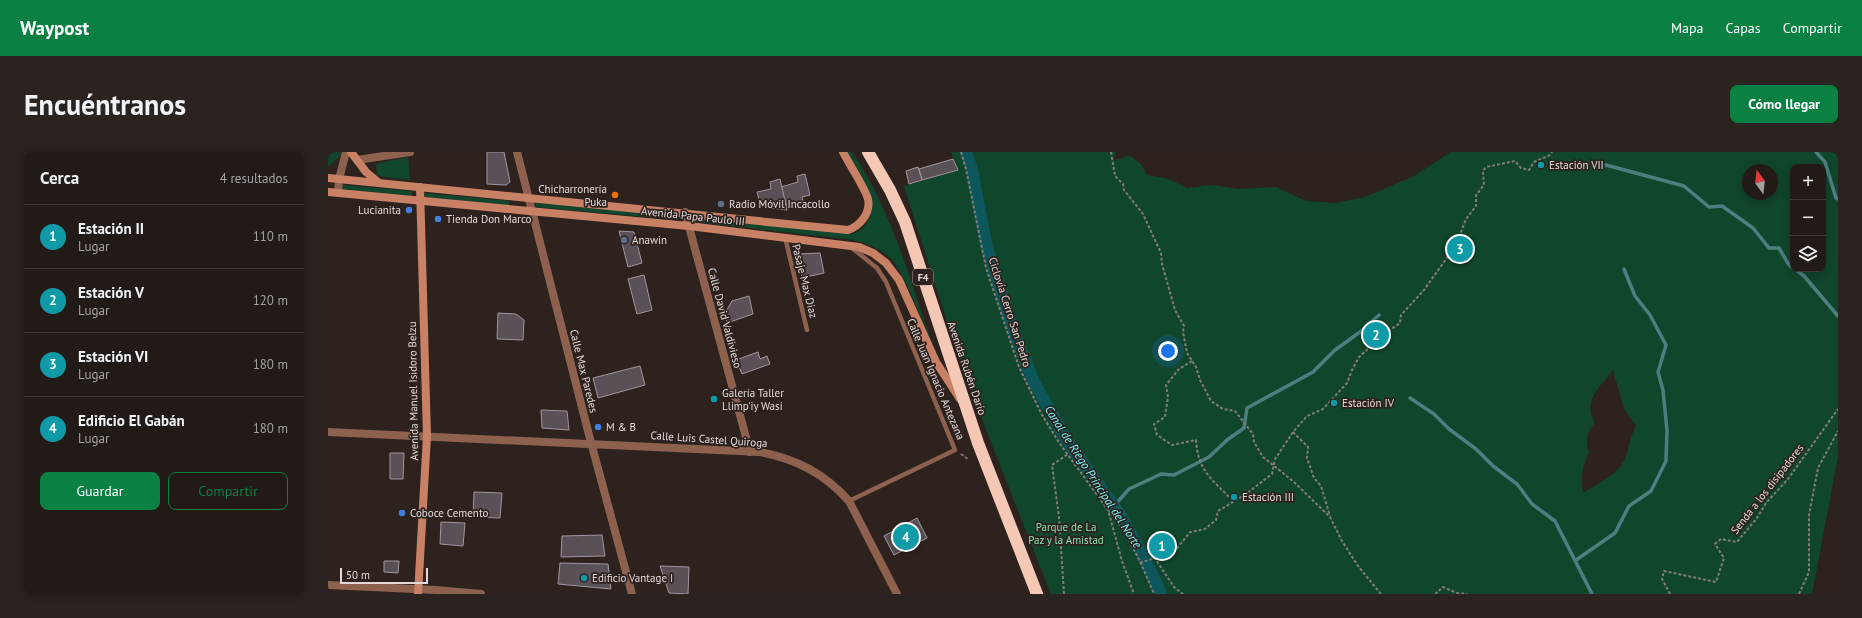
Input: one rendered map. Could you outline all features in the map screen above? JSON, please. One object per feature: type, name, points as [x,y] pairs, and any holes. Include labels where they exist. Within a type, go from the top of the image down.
[{"type":"highway","name":"Avenida Rubén Darío","points":[[868,152],[890,190],[905,222],[966,407],[1037,594]]},
{"type":"main road","points":[[351,152],[366,172],[378,182]]},
{"type":"main road","name":"Avenida Papa Paulo III","points":[[328,178],[685,212],[825,229],[848,230],[854,228],[864,219],[868,199],[843,152]]},
{"type":"main road","name":"Avenida Manuel Isidoro Belzu","points":[[418,592],[427,436],[420,187]]},
{"type":"main road","name":"Avenida Papa Paulo III","points":[[328,192],[689,226],[859,247],[873,253],[886,263],[899,280],[936,362],[966,407]]},
{"type":"street","points":[[338,192],[339,179],[346,152]]},
{"type":"street","points":[[357,160],[410,152]]},
{"type":"street","name":"Calle Max Paredes","points":[[517,152],[591,443],[632,594]]},
{"type":"street","name":"Calle David Valdivieso","points":[[685,212],[750,452]]},
{"type":"street","name":"Calle Luis Castel Quiroga","points":[[328,432],[591,443],[750,452],[782,456],[803,464],[832,484],[849,501],[897,594]]},
{"type":"street","points":[[328,585],[418,592],[481,594]]},
{"type":"lane","name":"Pasaje Max Diaz","points":[[785,237],[808,330]]},
{"type":"lane","name":"Calle Juan Ignacio Antezana","points":[[844,244],[858,252],[877,268],[886,282],[955,450],[849,501]]},
{"type":"path","name":"Ciclovía Cerro San Pedro","points":[[961,152],[966,169],[986,268],[1018,367],[1042,415],[1108,510],[1122,561],[1134,594]]},
{"type":"path","points":[[1111,152],[1115,176],[1123,184],[1124,190],[1143,214],[1161,253],[1162,264],[1175,310],[1184,326],[1187,353],[1212,401],[1223,409],[1235,411],[1253,434],[1254,442],[1259,451],[1330,517]]},
{"type":"path","points":[[1140,563],[1175,551],[1190,532],[1205,529],[1216,520],[1218,511],[1234,502],[1272,474],[1275,459],[1293,432],[1307,416],[1323,410],[1347,383],[1352,370],[1360,357],[1383,335],[1400,323],[1401,315],[1424,290],[1456,245],[1466,219],[1476,206],[1476,195],[1484,185],[1484,172],[1486,167],[1515,161],[1521,168],[1529,170],[1534,162],[1550,155],[1552,152]]},
{"type":"path","points":[[1192,361],[1179,369],[1166,384],[1168,397],[1165,417],[1154,424],[1157,435],[1172,445],[1196,440],[1197,455],[1204,472],[1234,502]]},
{"type":"path","name":"Senda a los disipadores","points":[[1670,594],[1662,579],[1664,571],[1716,582],[1724,558],[1715,544],[1721,539],[1737,542],[1757,518],[1766,503],[1788,479],[1838,409]]},
{"type":"path","points":[[1799,594],[1809,572],[1809,515],[1818,468],[1838,431]]},
{"type":"path","points":[[1293,432],[1308,447],[1307,458],[1314,478],[1321,486],[1330,517],[1342,541],[1358,566],[1381,594]]},
{"type":"path","points":[[1064,594],[1059,517],[1052,465],[1068,454]]},
{"type":"path","points":[[1108,510],[1118,522],[1140,563],[1154,594]]},
{"type":"path","points":[[1154,557],[1174,587],[1183,594]]},
{"type":"path","points":[[1435,594],[1443,587],[1457,593],[1467,594]]},
{"type":"green space","points":[[328,152],[341,152],[340,156],[328,167]]},
{"type":"green space","points":[[847,152],[852,152],[866,174],[889,222],[908,271],[933,346],[901,274],[890,258],[875,248],[865,243],[848,239],[702,223],[703,219],[853,234],[865,225],[871,211]]},
{"type":"green space","name":"Parque de La Paz y la Amistad","points":[[951,152],[1116,152],[1113,160],[1130,156],[1141,164],[1147,175],[1169,179],[1187,188],[1212,185],[1238,189],[1276,187],[1306,201],[1336,203],[1365,197],[1414,176],[1451,152],[1838,152],[1838,457],[1812,594],[1051,594],[988,435],[952,337],[904,186],[958,170]],"holes":[[[1613,370],[1624,409],[1636,426],[1631,437],[1626,456],[1619,468],[1608,478],[1583,493],[1583,472],[1589,453],[1587,437],[1595,423],[1590,408],[1598,388]]]},
{"type":"green space","points":[[408,157],[410,180],[377,175],[376,166],[379,163]]},
{"type":"green space","points":[[342,185],[412,191],[412,196],[341,189]]},
{"type":"green space","points":[[425,193],[509,201],[509,205],[425,197]]},
{"type":"green space","points":[[536,203],[679,216],[679,220],[536,207]]},
{"type":"building","points":[[487,152],[504,152],[510,182],[506,185],[487,184]]},
{"type":"building","points":[[953,159],[958,170],[922,180],[919,169]]},
{"type":"building","points":[[918,167],[922,180],[909,184],[906,171]]},
{"type":"building","points":[[805,174],[810,195],[802,197],[805,209],[787,207],[781,187],[798,182],[797,176]]},
{"type":"building","points":[[780,179],[787,210],[761,207],[757,192],[771,189],[770,182]]},
{"type":"building","points":[[619,231],[634,232],[642,263],[628,267]]},
{"type":"building","points":[[820,253],[824,273],[802,278],[797,254]]},
{"type":"building","points":[[644,275],[652,310],[637,314],[628,279]]},
{"type":"building","points":[[749,296],[753,314],[727,323],[725,313],[732,301]]},
{"type":"building","points":[[498,313],[516,314],[524,320],[523,340],[497,339]]},
{"type":"building","points":[[758,352],[760,359],[767,356],[770,364],[742,374],[736,360]]},
{"type":"building","points":[[640,366],[645,385],[598,398],[593,378]]},
{"type":"building","points":[[541,410],[567,411],[569,430],[542,428]]},
{"type":"building","points":[[390,453],[404,453],[403,479],[390,479]]},
{"type":"building","points":[[474,492],[502,493],[500,518],[473,517]]},
{"type":"building","points":[[917,518],[927,538],[894,555],[884,536]]},
{"type":"building","points":[[441,522],[465,523],[463,546],[440,544]]},
{"type":"building","points":[[602,535],[605,556],[561,557],[562,536]]},
{"type":"building","points":[[384,561],[399,561],[398,573],[384,572]]},
{"type":"building","name":"Edificio Vantage I","points":[[560,563],[608,564],[611,589],[558,584]]},
{"type":"building","points":[[660,566],[689,567],[688,594],[669,593]]},
{"type":"waterway","name":"Canal de Riego Principal del Norte","points":[[966,152],[972,170],[987,248],[1013,330],[1034,382],[1066,439],[1121,516],[1148,565],[1161,594]]},
{"type":"waterway","points":[[1816,152],[1825,162],[1836,198],[1838,199]]},
{"type":"waterway","points":[[1606,165],[1684,186],[1709,207],[1722,206],[1753,228],[1769,248],[1779,248],[1790,266]]},
{"type":"waterway","points":[[1576,560],[1615,533],[1629,506],[1651,491],[1666,461],[1667,431],[1663,390],[1658,372],[1666,345],[1650,315],[1635,296],[1624,269]]},
{"type":"waterway","points":[[1799,272],[1838,316]]},
{"type":"waterway","points":[[1114,506],[1129,489],[1161,474],[1174,475],[1209,457],[1227,440],[1244,428],[1247,408],[1313,372],[1335,350],[1360,332],[1379,315]]},
{"type":"waterway","points":[[1410,398],[1434,414],[1449,429],[1476,449],[1493,466],[1517,484],[1532,504],[1555,521],[1592,594]]},
{"type":"place","name":"Estación VII","points":[[1541,165]]},
{"type":"place","name":"Chicharronería Puka","points":[[615,195]]},
{"type":"place","name":"Radio Móvil Incacollo","points":[[721,204]]},
{"type":"place","name":"Lucianita","points":[[409,210]]},
{"type":"place","name":"Tienda Don Marco","points":[[438,219]]},
{"type":"place","name":"Anawin","points":[[624,240]]},
{"type":"place","name":"Estación VI","points":[[1460,249]]},
{"type":"place","name":"Estación V","points":[[1376,335]]},
{"type":"place","name":"Galería Taller Llimp'iy Wasi","points":[[714,399]]},
{"type":"place","name":"Estación IV","points":[[1334,403]]},
{"type":"place","name":"M & B","points":[[598,427]]},
{"type":"place","name":"Estación III","points":[[1234,497]]},
{"type":"place","name":"Coboce Cemento","points":[[402,513]]},
{"type":"place","name":"Edificio El Gabán","points":[[906,537]]},
{"type":"place","name":"Estación II","points":[[1162,546]]},
{"type":"place","name":"Edificio Vantage I","points":[[584,578]]}]
